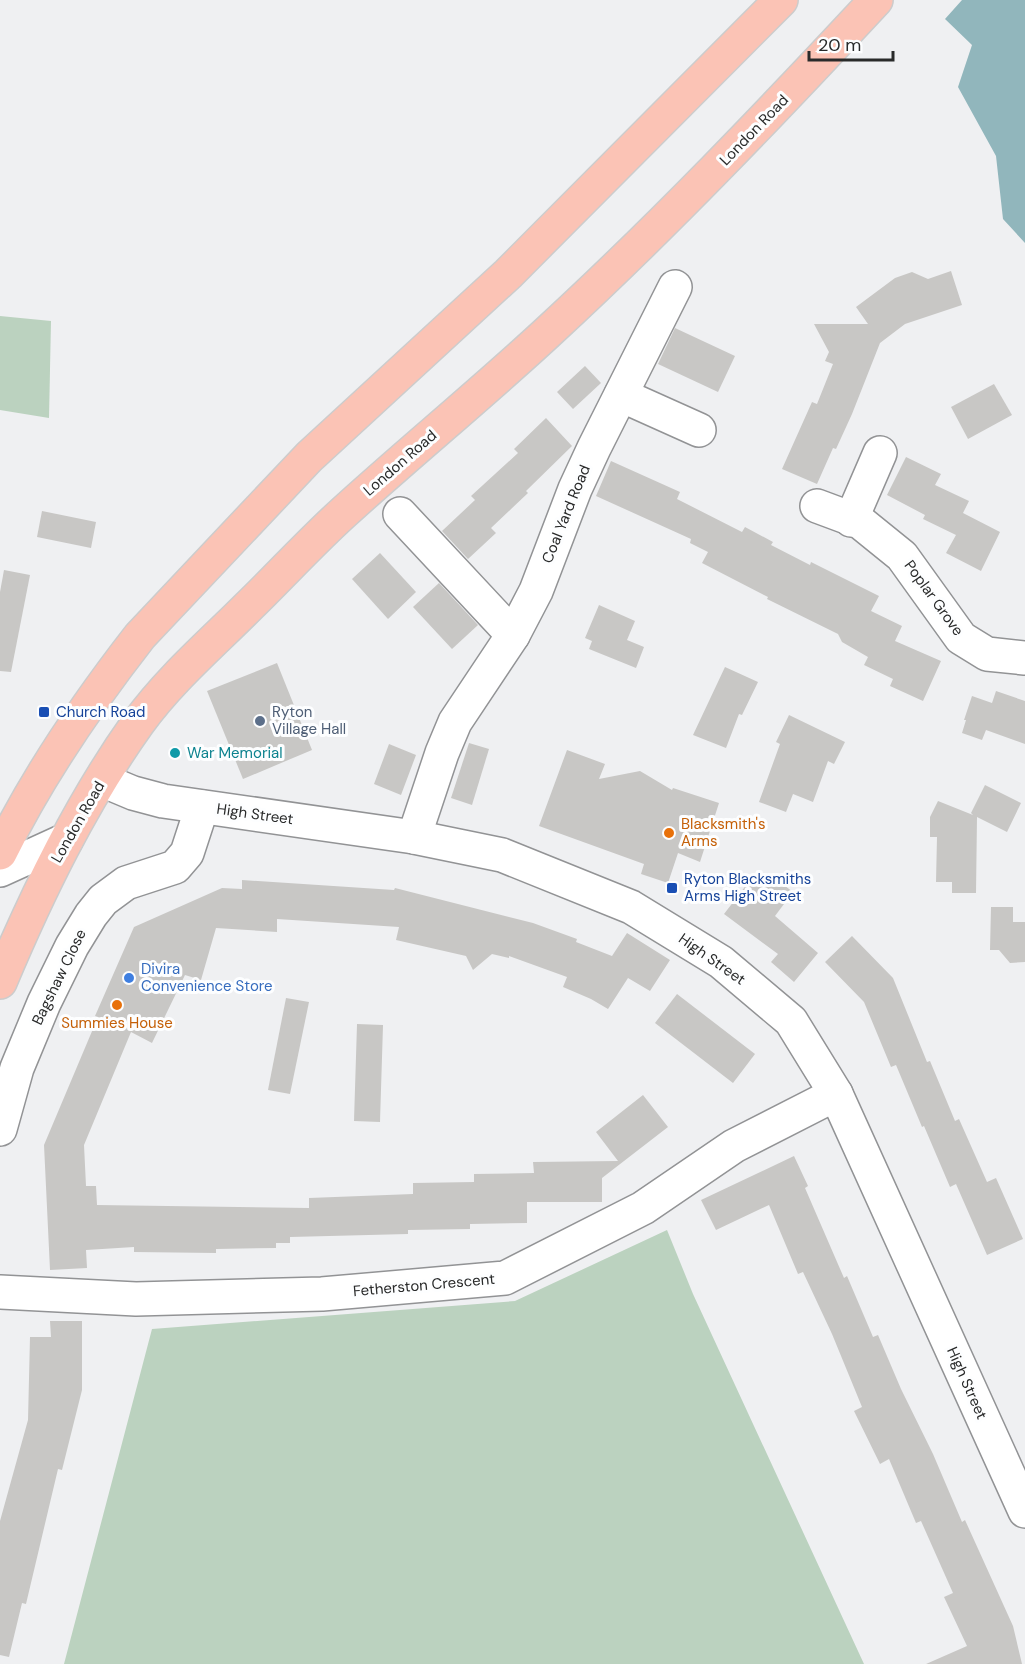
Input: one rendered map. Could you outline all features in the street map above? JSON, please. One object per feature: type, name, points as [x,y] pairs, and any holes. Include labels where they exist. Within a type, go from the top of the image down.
[{"type":"highway","points":[[0,853],[41,774],[140,636],[309,457],[508,274],[781,0]]},
{"type":"highway","name":"London Road","points":[[0,982],[30,910],[66,840],[140,721],[181,674],[341,515],[546,333],[649,237],[742,144],[876,0]]},
{"type":"street","name":"Coal Yard Road","points":[[414,837],[441,753],[455,722],[513,635],[536,591],[575,489],[675,287]]},
{"type":"street","points":[[621,395],[699,430]]},
{"type":"street","points":[[850,520],[880,453]]},
{"type":"street","name":"Poplar Grove","points":[[817,506],[860,522],[902,556],[961,638],[987,654],[1025,658]]},
{"type":"street","points":[[400,514],[513,635]]},
{"type":"street","name":"High Street","points":[[102,780],[132,793],[202,807],[414,837],[502,855],[631,907],[722,962],[791,1021],[836,1094],[1025,1511]]},
{"type":"street","name":"Bagshaw Close","points":[[0,1129],[17,1068],[31,1035],[72,946],[91,915],[103,900],[126,883],[175,867],[187,853],[202,807]]},
{"type":"street","points":[[0,870],[66,840]]},
{"type":"street","name":"Fetherston Crescent","points":[[0,1292],[136,1299],[322,1294],[506,1278],[643,1208],[734,1146],[836,1094]]},
{"type":"green space","points":[[0,316],[51,321],[49,418],[0,410]]},
{"type":"green space","points":[[667,1230],[693,1294],[864,1664],[64,1664],[152,1329],[515,1301]]},
{"type":"water","points":[[962,0],[1025,0],[1025,243],[1003,219],[996,156],[958,87],[972,45],[945,19]]},
{"type":"building","points":[[951,271],[962,305],[905,324],[880,343],[852,414],[817,484],[782,469],[812,402],[817,404],[833,364],[825,361],[829,352],[814,324],[868,324],[856,307],[895,278],[912,272],[928,279]]},
{"type":"building","points":[[675,328],[735,356],[718,392],[658,364]]},
{"type":"building","points":[[585,366],[601,383],[573,409],[557,392]]},
{"type":"building","points":[[994,384],[1012,415],[968,439],[951,407]]},
{"type":"building","points":[[546,418],[572,446],[491,528],[496,533],[468,559],[442,531],[475,500],[471,496],[518,453],[514,449]]},
{"type":"building","points":[[906,457],[941,474],[935,485],[969,501],[963,513],[1000,532],[981,571],[946,553],[956,535],[923,519],[925,515],[887,495]]},
{"type":"building","points":[[611,461],[680,492],[677,499],[742,532],[745,527],[773,542],[771,545],[879,596],[871,611],[902,626],[895,641],[941,661],[923,701],[890,686],[893,679],[864,665],[868,657],[842,642],[838,634],[767,599],[768,597],[702,563],[708,552],[690,543],[691,539],[596,496]]},
{"type":"building","points":[[42,511],[96,522],[91,548],[37,537]]},
{"type":"building","points":[[380,553],[416,592],[388,619],[352,579]]},
{"type":"building","points":[[4,570],[30,575],[11,672],[0,671],[0,592]]},
{"type":"building","points":[[439,583],[478,625],[452,649],[413,607]]},
{"type":"building","points":[[599,605],[635,621],[627,640],[644,647],[636,668],[589,649],[592,641],[585,638]]},
{"type":"building","name":"Ryton Village Hall","points":[[277,663],[312,750],[243,779],[207,691]]},
{"type":"building","points":[[725,667],[758,682],[742,715],[739,714],[726,748],[693,735]]},
{"type":"building","points":[[996,691],[1025,701],[1025,744],[986,730],[982,740],[962,733],[972,696],[992,703]]},
{"type":"building","points":[[789,715],[845,742],[834,764],[828,761],[813,802],[793,794],[786,812],[759,802],[780,744],[776,742]]},
{"type":"building","points":[[469,743],[489,749],[472,805],[451,798]]},
{"type":"building","points":[[389,744],[416,755],[401,795],[374,784]]},
{"type":"building","points":[[567,750],[605,764],[599,779],[640,771],[672,790],[673,788],[719,803],[700,862],[678,853],[668,883],[641,874],[644,864],[539,826]]},
{"type":"building","points":[[985,785],[1021,803],[1007,832],[977,817],[976,893],[952,893],[952,882],[936,882],[937,837],[930,837],[930,817],[938,801],[973,815],[971,813]]},
{"type":"building","points":[[768,873],[793,892],[775,916],[818,953],[794,982],[771,962],[778,954],[724,914],[754,875],[761,881]]},
{"type":"building","points":[[242,880],[394,890],[395,888],[533,923],[577,939],[576,942],[612,956],[627,933],[670,960],[650,991],[628,978],[608,1009],[563,987],[567,977],[509,956],[509,958],[492,954],[473,970],[466,956],[396,940],[399,927],[277,919],[277,932],[216,928],[201,980],[185,975],[152,1043],[131,1032],[84,1145],[86,1186],[96,1186],[97,1205],[309,1208],[309,1198],[413,1194],[413,1183],[474,1182],[474,1174],[534,1173],[533,1162],[618,1161],[596,1132],[643,1095],[668,1127],[602,1178],[602,1202],[527,1202],[527,1223],[470,1224],[470,1229],[408,1230],[408,1234],[290,1237],[290,1243],[276,1243],[276,1248],[216,1249],[216,1253],[134,1252],[134,1247],[86,1250],[87,1268],[50,1270],[44,1145],[98,1017],[95,1016],[134,927],[222,888],[242,889]]},
{"type":"building","points":[[991,907],[1013,907],[1013,922],[1025,922],[1025,962],[1010,963],[999,950],[990,950]]},
{"type":"building","points":[[852,936],[893,978],[927,1062],[930,1061],[955,1121],[959,1119],[987,1182],[996,1178],[1023,1239],[987,1255],[956,1184],[950,1187],[896,1065],[891,1067],[864,1002],[825,962]]},
{"type":"building","points":[[677,994],[755,1054],[733,1083],[655,1023]]},
{"type":"building","points":[[286,998],[309,1002],[290,1094],[268,1090]]},
{"type":"building","points":[[357,1024],[383,1025],[380,1122],[354,1121]]},
{"type":"building","points":[[794,1156],[808,1186],[805,1188],[844,1278],[847,1276],[873,1337],[878,1335],[962,1522],[965,1520],[1013,1626],[1022,1664],[926,1664],[967,1646],[944,1597],[953,1593],[921,1521],[916,1523],[889,1459],[880,1464],[854,1411],[862,1407],[803,1272],[798,1274],[769,1205],[716,1230],[701,1200]]},
{"type":"building","points":[[50,1321],[82,1321],[82,1390],[62,1470],[58,1469],[26,1604],[22,1603],[9,1657],[0,1655],[0,1521],[28,1420],[30,1337],[51,1337]]},
{"type":"place","name":"Church Road","points":[[44,712]]},
{"type":"place","name":"Ryton Village Hall","points":[[260,721]]},
{"type":"place","name":"War Memorial","points":[[175,753]]},
{"type":"place","name":"Blacksmith's Arms","points":[[669,833]]},
{"type":"place","name":"Ryton Blacksmiths Arms High Street","points":[[672,888]]},
{"type":"place","name":"Divira Convenience Store","points":[[129,978]]},
{"type":"place","name":"Summies House","points":[[117,1005]]}]
